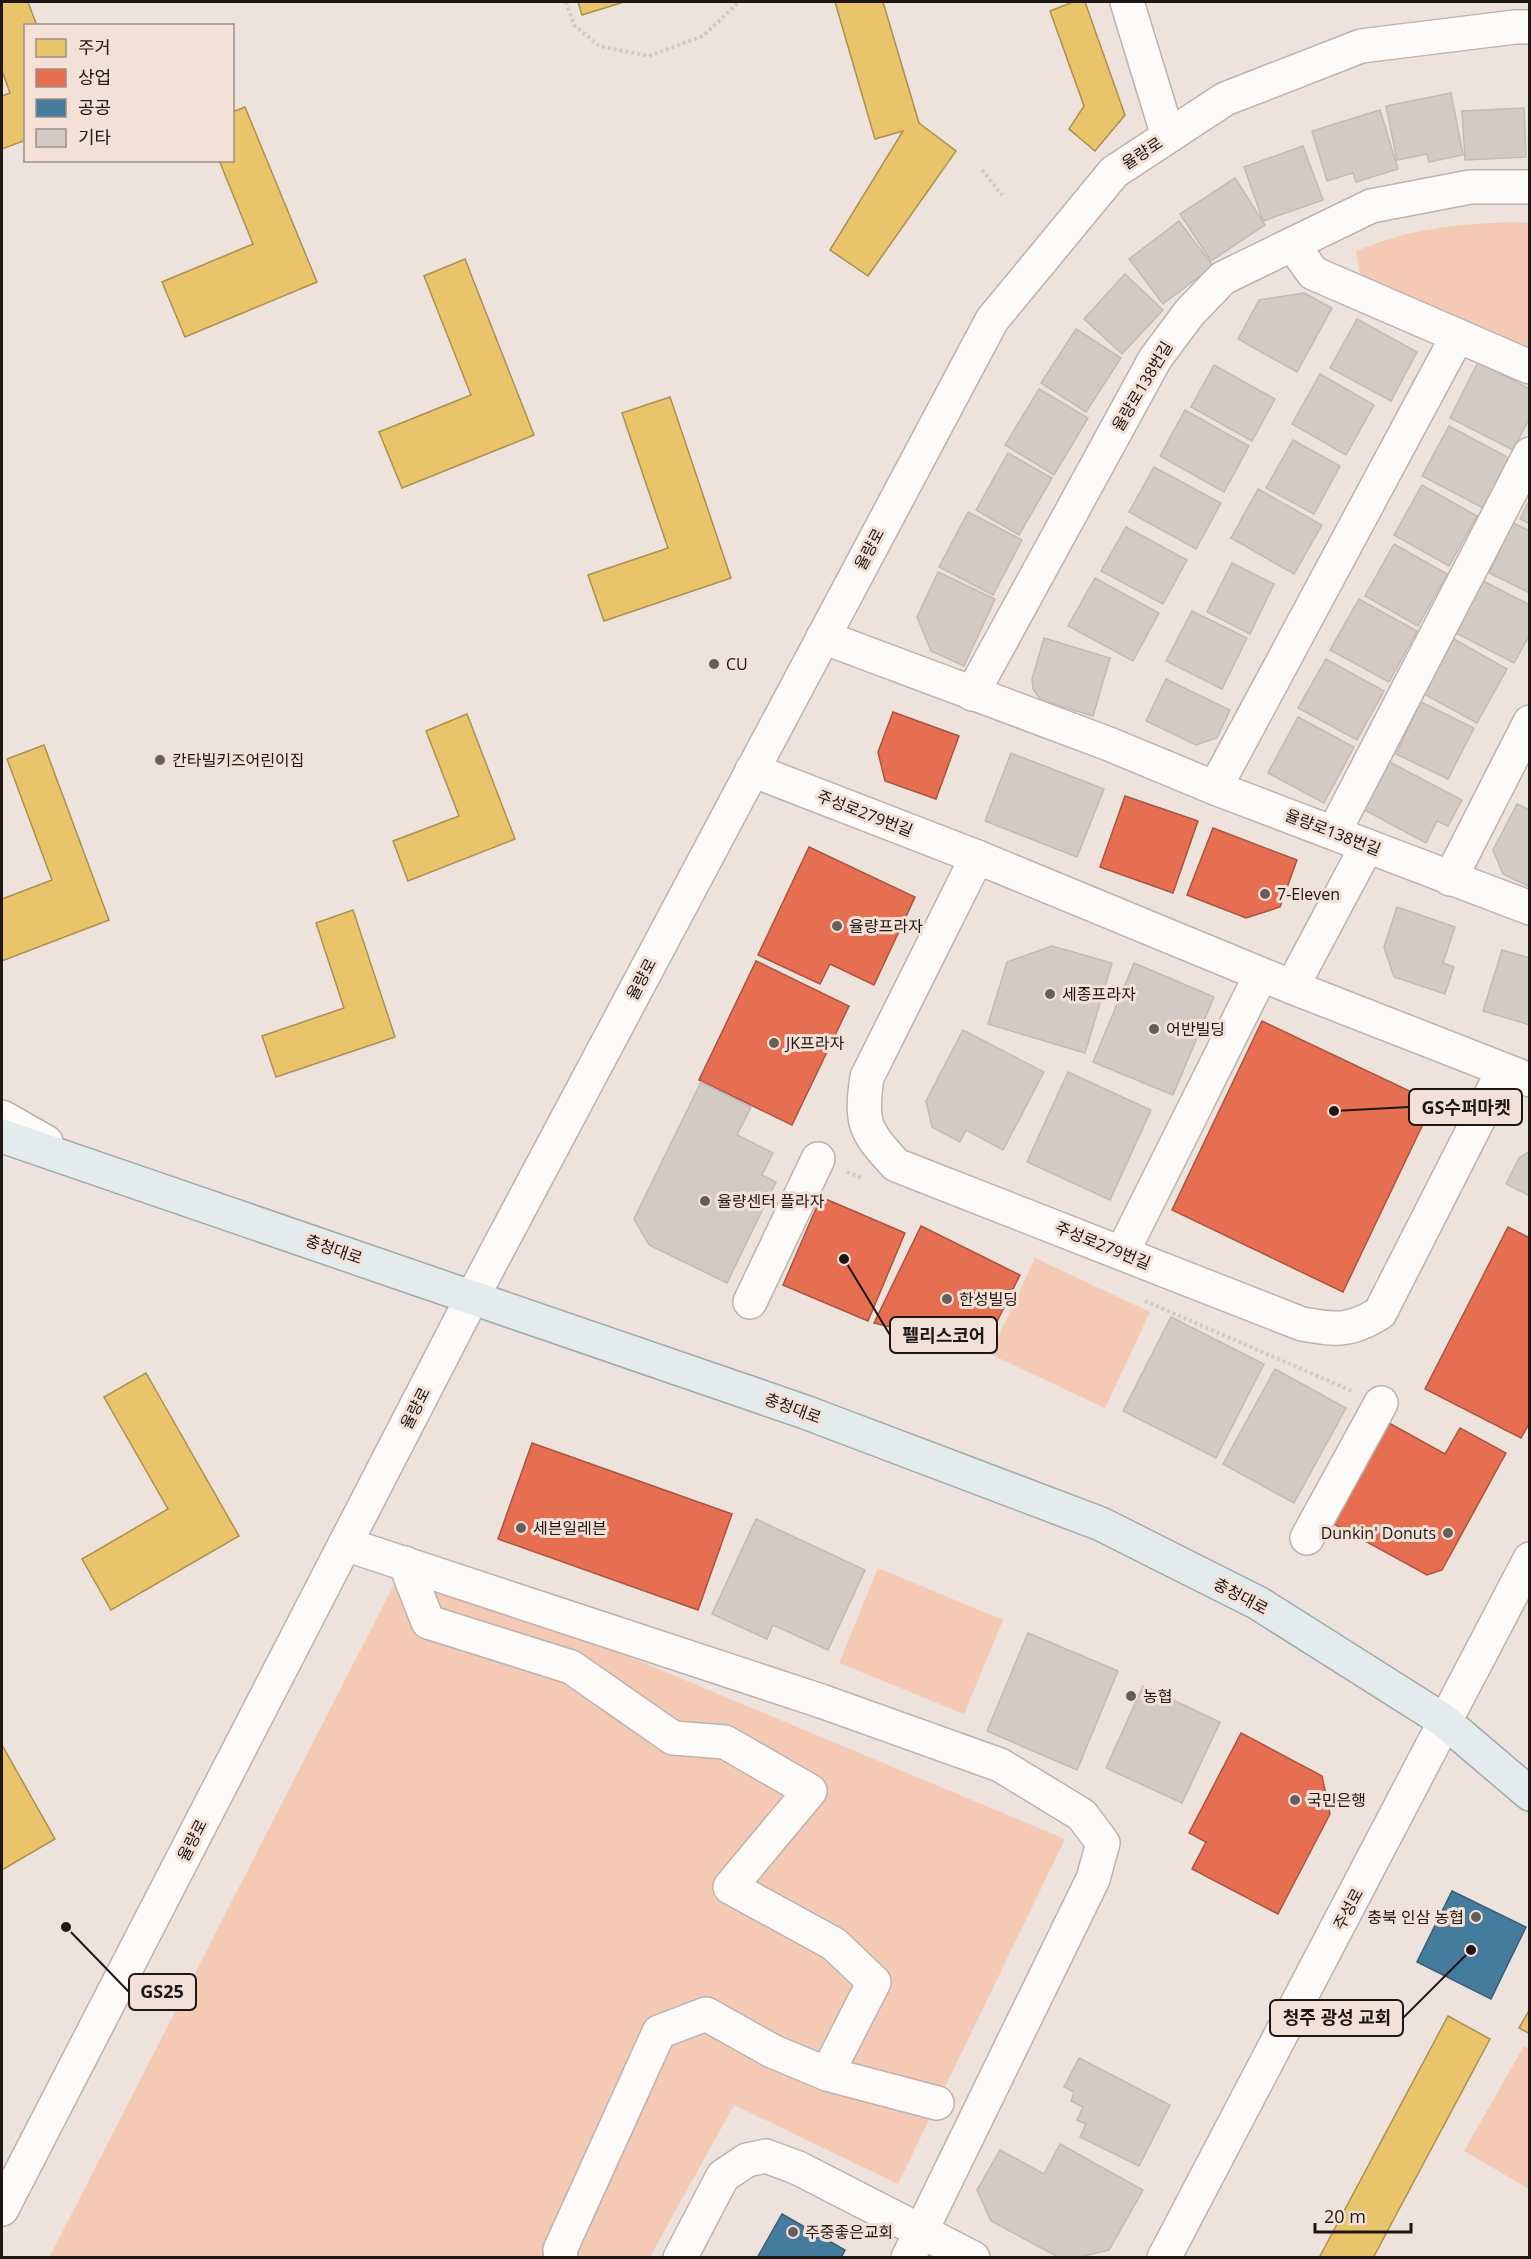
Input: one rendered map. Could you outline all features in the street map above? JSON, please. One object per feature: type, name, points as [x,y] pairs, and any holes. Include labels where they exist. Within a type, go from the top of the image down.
[{"type":"main road","name":"충청대로","points":[[2,1136],[805,1412],[1101,1524],[1258,1603],[1443,1720],[1530,1794]]},
{"type":"street","points":[[1127,2],[1168,136]]},
{"type":"street","name":"율량로","points":[[2,2209],[473,1296],[992,320],[1114,172],[1225,99],[1360,46],[1530,27]]},
{"type":"street","name":"율량로138번길","points":[[972,694],[1155,359],[1190,312],[1223,278],[1371,206],[1470,187],[1530,187]]},
{"type":"street","points":[[1293,245],[1313,273],[1530,367]]},
{"type":"street","points":[[1215,788],[1457,337]]},
{"type":"street","points":[[1334,832],[1530,454]]},
{"type":"street","name":"율량로138번길","points":[[823,637],[1109,744],[1215,788],[1530,908]]},
{"type":"street","points":[[1450,879],[1530,722]]},
{"type":"street","name":"주성로279번길","points":[[752,770],[977,857],[1261,975],[1516,1076],[1380,1314],[1359,1326],[1334,1329],[1302,1324],[896,1165],[873,1141],[862,1111],[867,1077],[977,857]]},
{"type":"street","points":[[1292,987],[1367,846]]},
{"type":"street","points":[[1122,1253],[1261,975]]},
{"type":"street","points":[[2,1117],[95,1169]]},
{"type":"street","points":[[2,1147],[95,1169]]},
{"type":"street","points":[[750,1302],[818,1159]]},
{"type":"street","points":[[1307,1538],[1381,1403]]},
{"type":"street","points":[[345,1544],[799,1693],[1000,1765],[1082,1815],[1103,1844],[1094,1879],[915,2245]]},
{"type":"street","name":"주성로","points":[[1164,2258],[1382,1845],[1443,1720],[1530,1559]]},
{"type":"street","points":[[405,1563],[428,1622],[571,1667],[673,1738],[725,1742],[810,1791],[730,1887],[834,1944],[874,1982],[827,2074]]},
{"type":"street","points":[[561,2258],[560,2250],[659,2032],[706,2014],[772,2051],[827,2074],[937,2103]]},
{"type":"street","points":[[680,2258],[723,2176],[747,2160],[766,2156],[798,2168],[915,2245],[973,2258]]},
{"type":"path","points":[[566,2],[574,25],[599,46],[649,56],[703,36],[739,2]]},
{"type":"path","points":[[982,170],[1002,195]]},
{"type":"shaded area","points":[[1515,222],[1529,223],[1529,348],[1361,278],[1356,251],[1376,243],[1434,229]]},
{"type":"shaded area","points":[[1035,1258],[1150,1312],[1105,1408],[990,1354]]},
{"type":"shaded area","points":[[405,1563],[1065,1839],[898,2184],[734,2105],[650,2257],[49,2258]]},
{"type":"shaded area","points":[[878,1568],[1003,1620],[964,1714],[839,1663]]},
{"type":"shaded area","points":[[1524,2046],[1530,2049],[1529,2189],[1464,2151]]},
{"type":"building: 주거","points":[[2,2],[28,2],[36,24],[24,24],[24,141],[2,149],[2,96],[10,93],[2,71]]},
{"type":"building: 주거","points":[[578,2],[624,2],[582,15]]},
{"type":"building: 주거","points":[[835,2],[883,2],[919,123],[956,151],[868,276],[830,250],[903,131],[875,139]]},
{"type":"building: 주거","points":[[1073,2],[1085,2],[1125,115],[1095,151],[1069,129],[1084,106],[1050,11]]},
{"type":"building: 주거","points":[[245,107],[317,282],[185,337],[162,282],[253,244],[220,162],[234,162],[234,111]]},
{"type":"building: 주거","points":[[465,259],[534,435],[402,488],[379,432],[471,395],[424,276]]},
{"type":"building: 주거","points":[[670,397],[731,578],[604,621],[588,575],[668,548],[622,413]]},
{"type":"building: 주거","points":[[467,714],[515,839],[408,881],[393,841],[459,816],[426,731]]},
{"type":"building: 주거","points":[[44,745],[109,920],[2,961],[2,899],[52,880],[7,759]]},
{"type":"building: 주거","points":[[353,910],[395,1037],[276,1077],[262,1036],[344,1008],[316,923]]},
{"type":"building: 주거","points":[[146,1373],[239,1536],[111,1610],[82,1559],[168,1509],[104,1397]]},
{"type":"building: 주거","points":[[2,1745],[55,1839],[2,1870]]},
{"type":"building: 주거","points":[[1530,2009],[1530,2034],[1519,2028]]},
{"type":"building: 주거","points":[[1448,2016],[1490,2039],[1373,2258],[1319,2258]]},
{"type":"building: 상업","points":[[893,712],[959,736],[936,799],[885,781],[878,752]]},
{"type":"building: 상업","points":[[1125,796],[1198,821],[1173,893],[1100,867]]},
{"type":"building: 상업","points":[[1213,828],[1297,860],[1280,907],[1246,918],[1187,895]]},
{"type":"building: 상업","name":"율량프라자","points":[[809,847],[915,897],[874,985],[830,964],[820,984],[758,955]]},
{"type":"building: 상업","name":"JK프라자","points":[[756,961],[849,1006],[792,1125],[699,1080]]},
{"type":"building: 상업","points":[[1262,1021],[1420,1096],[1424,1122],[1343,1292],[1172,1210]]},
{"type":"building: 상업","points":[[821,1197],[905,1233],[868,1321],[783,1285]]},
{"type":"building: 상업","name":"한성빌딩","points":[[921,1226],[1020,1275],[983,1350],[874,1323]]},
{"type":"building: 상업","points":[[1508,1227],[1530,1238],[1530,1422],[1521,1438],[1425,1389]]},
{"type":"building: 상업","points":[[1389,1423],[1445,1454],[1460,1428],[1506,1453],[1442,1570],[1427,1575],[1334,1524]]},
{"type":"building: 상업","points":[[532,1443],[732,1514],[698,1610],[498,1539]]},
{"type":"building: 상업","points":[[1241,1733],[1322,1776],[1330,1814],[1278,1914],[1192,1869],[1206,1842],[1189,1833]]},
{"type":"building: 공공","points":[[1452,1891],[1526,1927],[1491,1999],[1417,1962]]},
{"type":"building: 공공","name":"주중좋은교회","points":[[782,2214],[845,2250],[841,2258],[757,2258]]},
{"type":"building: 기타","points":[[1451,93],[1463,155],[1429,162],[1427,154],[1397,160],[1386,106]]},
{"type":"building: 기타","points":[[1524,108],[1526,157],[1465,160],[1462,111]]},
{"type":"building: 기타","points":[[1380,110],[1398,169],[1356,182],[1353,173],[1327,181],[1312,131]]},
{"type":"building: 기타","points":[[1303,146],[1323,200],[1263,221],[1244,167]]},
{"type":"building: 기타","points":[[1235,178],[1265,225],[1211,261],[1180,214]]},
{"type":"building: 기타","points":[[1179,221],[1213,266],[1163,304],[1129,259]]},
{"type":"building: 기타","points":[[1125,274],[1163,310],[1122,354],[1084,319]]},
{"type":"building: 기타","points":[[1304,293],[1332,308],[1297,372],[1238,339],[1259,300]]},
{"type":"building: 기타","points":[[1357,319],[1417,352],[1391,401],[1330,368]]},
{"type":"building: 기타","points":[[1076,329],[1121,358],[1086,412],[1041,383]]},
{"type":"building: 기타","points":[[1478,362],[1530,389],[1530,417],[1513,450],[1450,418]]},
{"type":"building: 기타","points":[[1214,365],[1275,399],[1252,441],[1191,407]]},
{"type":"building: 기타","points":[[1320,374],[1374,405],[1346,455],[1292,424]]},
{"type":"building: 기타","points":[[1039,389],[1088,418],[1054,475],[1005,445]]},
{"type":"building: 기타","points":[[1185,410],[1249,446],[1224,492],[1160,456]]},
{"type":"building: 기타","points":[[1449,426],[1509,458],[1483,508],[1422,476]]},
{"type":"building: 기타","points":[[1293,440],[1340,466],[1314,514],[1266,488]]},
{"type":"building: 기타","points":[[1008,453],[1052,478],[1019,535],[976,510]]},
{"type":"building: 기타","points":[[1154,467],[1221,503],[1196,549],[1129,512]]},
{"type":"building: 기타","points":[[1422,485],[1477,516],[1449,566],[1394,535]]},
{"type":"building: 기타","points":[[1258,489],[1322,525],[1294,574],[1231,538]]},
{"type":"building: 기타","points":[[1530,499],[1530,524],[1520,519]]},
{"type":"building: 기타","points":[[968,512],[1022,540],[993,595],[939,567]]},
{"type":"building: 기타","points":[[1513,523],[1530,531],[1530,593],[1489,573]]},
{"type":"building: 기타","points":[[1126,527],[1187,560],[1163,604],[1101,571]]},
{"type":"building: 기타","points":[[1394,544],[1447,574],[1418,626],[1365,596]]},
{"type":"building: 기타","points":[[1232,563],[1274,584],[1250,634],[1207,612]]},
{"type":"building: 기타","points":[[938,572],[995,599],[964,666],[931,651],[917,617]]},
{"type":"building: 기타","points":[[1095,578],[1159,613],[1133,661],[1068,626]]},
{"type":"building: 기타","points":[[1483,581],[1530,605],[1530,634],[1514,663],[1456,633]]},
{"type":"building: 기타","points":[[1359,599],[1417,631],[1389,682],[1330,650]]},
{"type":"building: 기타","points":[[1192,611],[1247,638],[1222,689],[1166,661]]},
{"type":"building: 기타","points":[[1044,638],[1110,658],[1093,716],[1041,700],[1033,689],[1032,679]]},
{"type":"building: 기타","points":[[1454,639],[1507,669],[1477,723],[1424,694]]},
{"type":"building: 기타","points":[[1326,659],[1384,691],[1357,740],[1298,708]]},
{"type":"building: 기타","points":[[1166,679],[1230,710],[1217,738],[1196,745],[1146,721]]},
{"type":"building: 기타","points":[[1421,702],[1474,728],[1448,779],[1396,754]]},
{"type":"building: 기타","points":[[1298,717],[1354,747],[1324,803],[1268,773]]},
{"type":"building: 기타","points":[[1011,753],[1104,789],[1077,857],[985,821]]},
{"type":"building: 기타","points":[[1384,759],[1462,800],[1448,826],[1437,821],[1426,843],[1359,807]]},
{"type":"building: 기타","points":[[1517,804],[1530,810],[1530,887],[1503,874],[1493,850]]},
{"type":"building: 기타","points":[[1397,907],[1455,927],[1443,963],[1454,967],[1445,994],[1394,977],[1384,947]]},
{"type":"building: 기타","name":"세종프라자","points":[[1052,946],[1112,963],[1085,1053],[988,1024],[1007,962]]},
{"type":"building: 기타","points":[[1502,950],[1530,958],[1530,1025],[1483,1011]]},
{"type":"building: 기타","name":"어반빌딩","points":[[1134,963],[1214,997],[1173,1095],[1093,1062]]},
{"type":"building: 기타","points":[[963,1030],[1044,1072],[1003,1150],[966,1130],[960,1142],[932,1127],[926,1101]]},
{"type":"building: 기타","points":[[1068,1072],[1151,1110],[1110,1200],[1027,1162]]},
{"type":"building: 기타","name":"율량센터 플라자","points":[[701,1082],[751,1107],[737,1135],[773,1153],[762,1175],[776,1182],[727,1283],[649,1245],[634,1219]]},
{"type":"building: 기타","points":[[1530,1151],[1530,1196],[1506,1184],[1519,1158]]},
{"type":"building: 기타","points":[[1171,1317],[1264,1364],[1216,1458],[1123,1411]]},
{"type":"building: 기타","points":[[1275,1369],[1346,1408],[1294,1503],[1223,1464]]},
{"type":"building: 기타","points":[[756,1519],[865,1570],[828,1650],[773,1625],[767,1639],[712,1614]]},
{"type":"building: 기타","points":[[1028,1633],[1118,1671],[1077,1770],[987,1731]]},
{"type":"building: 기타","points":[[1143,1686],[1220,1722],[1182,1803],[1106,1768]]},
{"type":"building: 기타","points":[[1079,2058],[1170,2105],[1139,2166],[1080,2137],[1086,2124],[1077,2120],[1083,2107],[1071,2101],[1074,2092],[1064,2087]]},
{"type":"building: 기타","points":[[1060,2144],[1143,2190],[1109,2250],[1075,2258],[1060,2258],[991,2221],[977,2190],[1000,2150],[1044,2174]]},
{"type":"place","name":"CU","points":[[714,664]]},
{"type":"place","name":"칸타빌키즈어린이집","points":[[160,760]]},
{"type":"place","name":"7-Eleven","points":[[1265,894]]},
{"type":"place","name":"율량프라자","points":[[837,926]]},
{"type":"place","name":"세종프라자","points":[[1050,994]]},
{"type":"place","name":"어반빌딩","points":[[1154,1029]]},
{"type":"place","name":"JK프라자","points":[[774,1043]]},
{"type":"place","name":"GS수퍼마켓","points":[[1334,1111]]},
{"type":"place","name":"율량센터 플라자","points":[[705,1201]]},
{"type":"place","name":"펠리스코어","points":[[844,1259]]},
{"type":"place","name":"한성빌딩","points":[[947,1299]]},
{"type":"place","name":"세븐일레븐","points":[[521,1528]]},
{"type":"place","name":"Dunkin' Donuts","points":[[1448,1533]]},
{"type":"place","name":"농협","points":[[1131,1696]]},
{"type":"place","name":"국민은행","points":[[1295,1800]]},
{"type":"place","name":"충북 인삼 농협","points":[[1476,1917]]},
{"type":"place","name":"GS25","points":[[66,1927]]},
{"type":"place","name":"청주 광성 교회","points":[[1471,1950]]},
{"type":"place","name":"주중좋은교회","points":[[793,2232]]}]
